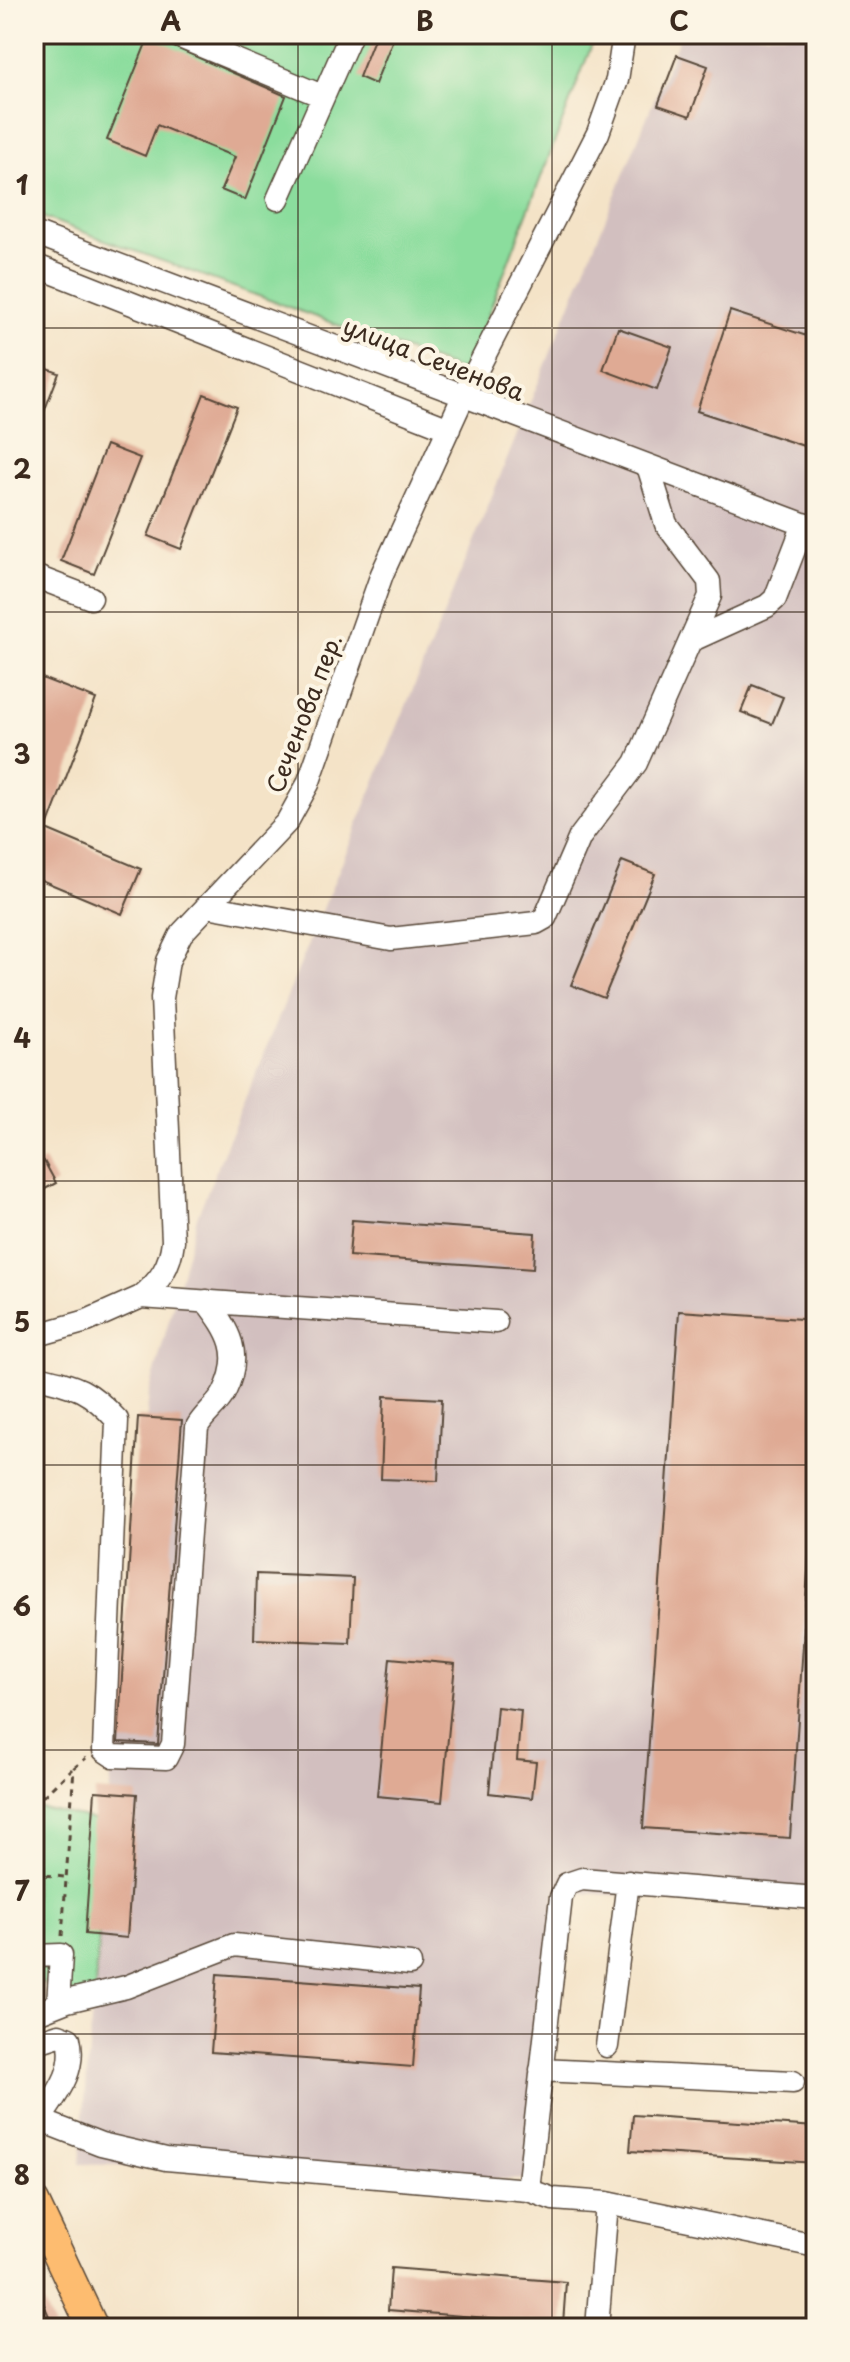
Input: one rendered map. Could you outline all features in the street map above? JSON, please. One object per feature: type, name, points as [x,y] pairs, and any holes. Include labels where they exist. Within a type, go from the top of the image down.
[{"type":"highway","points":[[34,2202],[93,2328]]},
{"type":"street","points":[[173,34],[322,96]]},
{"type":"street","points":[[278,199],[351,34]]},
{"type":"street","name":"Сеченова пер.","points":[[141,1297],[159,1281],[171,1261],[173,1241],[162,998],[168,961],[181,934],[287,822],[308,784],[382,574],[463,397],[598,133],[617,80],[624,34]]},
{"type":"street","name":"улица Сеченова","points":[[34,233],[810,527]]},
{"type":"street","points":[[34,265],[449,429]]},
{"type":"street","points":[[207,906],[382,939],[536,923],[545,918],[580,837],[636,763],[710,596],[709,581],[666,524],[648,466]]},
{"type":"street","points":[[690,641],[767,606],[775,599],[810,527]]},
{"type":"street","points":[[34,576],[91,598]]},
{"type":"street","points":[[34,1336],[87,1321],[141,1297],[496,1322]]},
{"type":"street","points":[[34,1376],[73,1386],[96,1396],[117,1420],[104,1750],[113,1756],[166,1758],[173,1744],[197,1427],[206,1411],[223,1394],[233,1365],[230,1332],[206,1301]]},
{"type":"street","points":[[528,2190],[561,1897],[567,1884],[582,1879],[816,1898]]},
{"type":"street","points":[[607,2046],[628,1882]]},
{"type":"street","points":[[34,2014],[58,2004],[126,1987],[234,1945],[410,1964]]},
{"type":"street","points":[[34,1956],[61,1955],[58,2004]]},
{"type":"street","points":[[34,2043],[59,2035],[69,2039],[73,2056],[66,2078],[37,2119],[101,2144],[166,2159],[528,2190],[553,2199],[607,2203],[816,2246]]},
{"type":"street","points":[[541,2070],[793,2082]]},
{"type":"street","points":[[597,2328],[607,2203]]},
{"type":"path","points":[[34,1805],[79,1761],[104,1750]]},
{"type":"path","points":[[61,1955],[74,1768]]},
{"type":"path","points":[[34,1874],[65,1877]]},
{"type":"shaded area","points":[[681,34],[816,34],[816,1910],[555,1891],[528,2180],[80,2164],[108,1806],[149,1394],[197,1217]]},
{"type":"green space","points":[[34,34],[596,34],[466,372],[34,214]]},
{"type":"green space","points":[[34,1806],[107,1823],[94,2002],[34,1980]]},
{"type":"building","points":[[376,34],[395,34],[375,84],[359,77]]},
{"type":"building","points":[[149,36],[286,96],[245,200],[221,190],[235,157],[157,125],[145,156],[107,140]]},
{"type":"building","points":[[677,55],[708,66],[690,116],[658,105]]},
{"type":"building","points":[[730,311],[816,339],[816,450],[697,411]]},
{"type":"building","points":[[618,328],[672,347],[657,390],[603,370]]},
{"type":"building","points":[[34,364],[59,373],[35,435],[34,435]]},
{"type":"building","points":[[204,394],[237,407],[181,549],[148,536]]},
{"type":"building","points":[[106,445],[140,458],[94,574],[61,561]]},
{"type":"building","points":[[34,675],[96,699],[47,827],[34,822]]},
{"type":"building","points":[[752,685],[783,697],[772,724],[741,712]]},
{"type":"building","points":[[46,829],[141,869],[122,914],[34,877],[34,859]]},
{"type":"building","points":[[622,861],[655,874],[604,998],[571,985]]},
{"type":"building","points":[[44,1161],[56,1183],[34,1195],[34,1166]]},
{"type":"building","points":[[352,1220],[535,1233],[533,1269],[349,1256]]},
{"type":"building","points":[[679,1311],[816,1320],[816,1452],[790,1838],[643,1828]]},
{"type":"building","points":[[384,1396],[442,1399],[438,1481],[381,1479]]},
{"type":"building","points":[[138,1417],[182,1420],[158,1744],[118,1742]]},
{"type":"building","points":[[256,1574],[353,1578],[350,1643],[254,1639]]},
{"type":"building","points":[[390,1658],[455,1664],[442,1802],[377,1796]]},
{"type":"building","points":[[497,1707],[521,1710],[517,1760],[536,1762],[532,1798],[489,1793]]},
{"type":"building","points":[[95,1791],[137,1794],[127,1938],[85,1934]]},
{"type":"building","points":[[217,1974],[419,1989],[413,2067],[211,2052]]},
{"type":"building","points":[[633,2115],[816,2127],[816,2163],[630,2151]]},
{"type":"building","points":[[391,2268],[566,2282],[563,2324],[388,2310]]},
{"type":"building","points":[[34,2281],[54,2328],[34,2328]]}]
